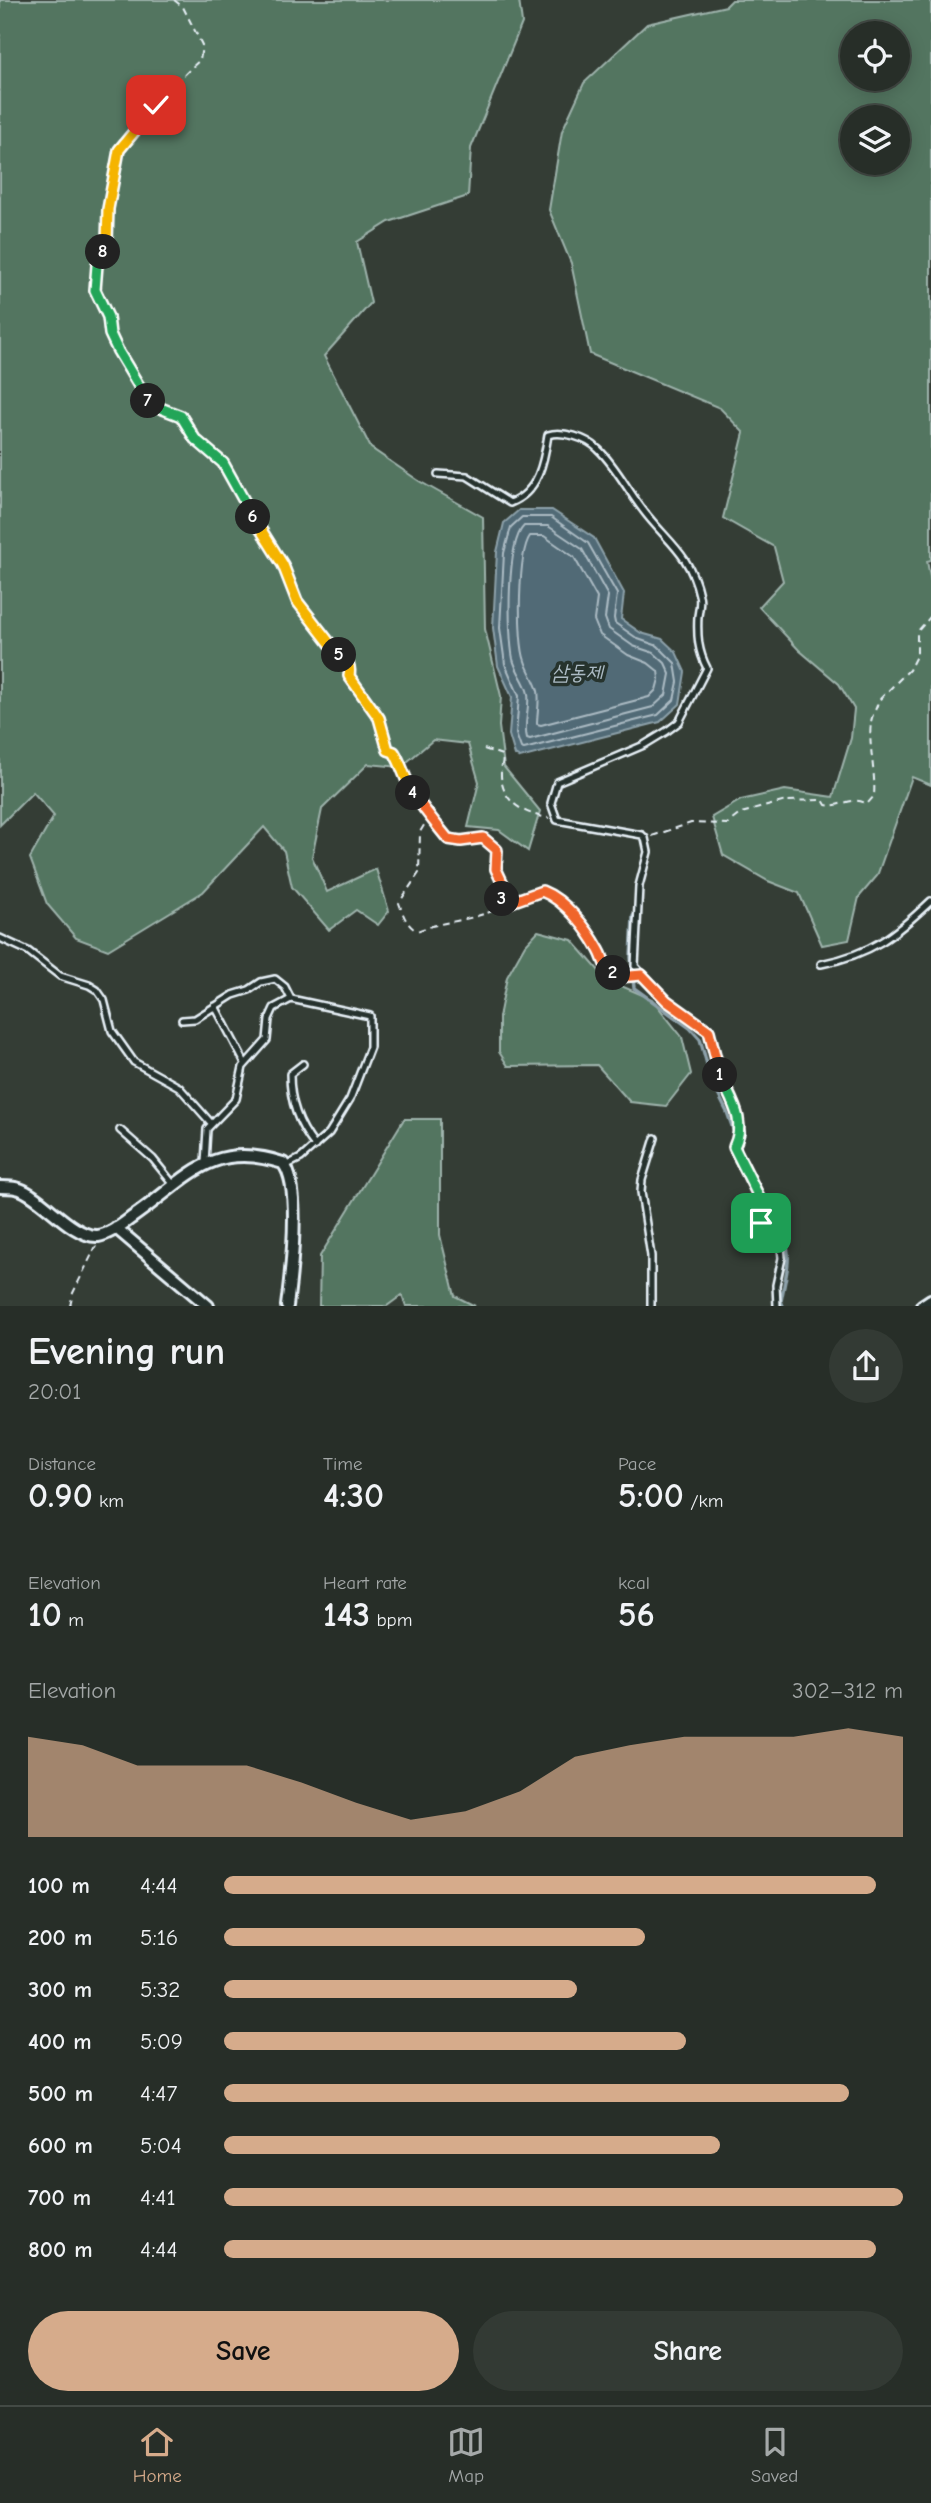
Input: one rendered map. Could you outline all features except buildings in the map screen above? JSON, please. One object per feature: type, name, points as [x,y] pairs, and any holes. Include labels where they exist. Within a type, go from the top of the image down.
[{"type":"street","points":[[0,1187],[19,1188],[29,1193],[70,1225],[98,1236],[116,1228],[205,1163],[218,1158],[250,1156],[275,1160],[285,1166],[292,1181],[292,1263],[286,1306]]},
{"type":"street","points":[[116,1228],[208,1306]]},
{"type":"street","points":[[922,1306],[931,1300]]},
{"type":"lane","points":[[438,474],[467,476],[510,503],[519,499],[535,482],[543,466],[548,435],[555,432],[575,436],[597,448],[645,513],[676,545],[688,564],[700,597],[697,634],[699,654],[708,668],[679,722],[644,745],[557,782],[551,803],[557,820],[642,835],[645,838],[648,852],[639,886],[635,966],[667,1001],[709,1031],[720,1076],[736,1112],[741,1133],[734,1147],[758,1195],[752,1211],[761,1223],[780,1236],[782,1258],[776,1285],[777,1306]]},
{"type":"lane","points":[[821,964],[861,954],[889,938],[931,901]]},
{"type":"lane","points":[[0,938],[28,951],[61,976],[96,990],[104,1000],[112,1031],[134,1062],[179,1087],[211,1123]]},
{"type":"lane","points":[[182,1020],[195,1019],[261,982],[275,979],[285,988],[291,999]]},
{"type":"lane","points":[[205,1163],[205,1136],[211,1123],[236,1099],[245,1063],[267,1040],[269,1019],[274,1008],[291,999],[370,1016],[370,1047],[350,1099],[329,1133],[285,1166]]},
{"type":"lane","points":[[215,1006],[245,1063]]},
{"type":"lane","points":[[303,1064],[290,1074],[291,1091],[298,1119],[315,1146]]},
{"type":"lane","points":[[120,1130],[153,1158],[175,1186]]},
{"type":"lane","points":[[651,1306],[651,1256],[641,1192],[655,1138]]},
{"type":"path","points":[[174,0],[183,7],[202,45],[200,60],[166,91],[119,150],[108,209],[107,242],[97,265],[95,290],[108,317],[110,334],[150,404],[181,416],[195,439],[223,463],[283,565],[297,601],[336,653],[351,668],[349,676],[379,718],[388,750],[394,752],[403,766],[408,783],[427,815],[438,823],[448,839],[461,841],[483,838],[497,850],[496,869],[503,884],[500,906]]},
{"type":"path","points":[[645,838],[691,823],[727,824],[741,813],[786,801],[823,800],[826,805],[833,807],[843,802],[860,800],[867,804],[874,796],[875,782],[870,720],[877,709],[878,701],[909,670],[917,654],[917,632],[931,617]]},
{"type":"path","points":[[484,749],[502,755],[502,786],[506,797],[522,810],[557,820]]},
{"type":"path","points":[[427,815],[421,832],[419,873],[399,902],[404,919],[411,928],[417,931],[443,922],[466,919],[542,891],[553,895],[582,924],[599,950],[608,971],[619,977],[642,975]]},
{"type":"path","points":[[70,1306],[98,1236]]},
{"type":"green space","points":[[0,0],[519,0],[522,23],[471,148],[468,196],[389,222],[357,242],[371,303],[324,356],[371,448],[419,481],[483,517],[485,629],[501,696],[499,726],[504,767],[540,811],[528,851],[499,830],[468,827],[479,782],[468,744],[433,740],[401,767],[368,764],[322,809],[312,857],[327,892],[376,869],[389,911],[378,925],[356,910],[329,930],[292,887],[284,851],[264,827],[203,892],[108,950],[76,938],[47,904],[30,858],[54,816],[33,792],[0,825]]},
{"type":"green space","points":[[732,0],[931,0],[931,560],[927,561],[931,582],[931,785],[912,777],[877,876],[859,897],[849,940],[822,945],[799,893],[768,881],[723,855],[712,817],[741,800],[785,790],[833,797],[851,738],[854,709],[839,684],[799,650],[759,607],[783,581],[774,547],[723,518],[744,433],[720,408],[590,354],[571,263],[549,210],[562,131],[584,83],[647,24],[726,6]]},
{"type":"green space","points":[[538,931],[572,940],[607,980],[652,999],[682,1037],[691,1074],[666,1106],[630,1102],[597,1065],[508,1066],[499,1052],[499,1017],[507,977],[525,945]]},
{"type":"green space","points":[[404,1119],[440,1119],[440,1235],[455,1296],[475,1306],[406,1306],[402,1295],[387,1306],[319,1306],[320,1256]]},
{"type":"water","name":"삼동제","points":[[519,510],[552,510],[594,538],[624,593],[621,619],[641,633],[662,639],[676,652],[685,672],[680,704],[660,722],[520,758],[515,755],[509,735],[512,697],[498,666],[493,628],[497,552],[504,523]]},
{"type":"waterway","points":[[633,916],[631,957],[634,988],[690,1028],[700,1039],[712,1082],[727,1112],[744,1160]]},
{"type":"waterway","points":[[747,1167],[762,1193],[765,1211],[786,1244],[788,1263],[781,1301],[783,1306]]},
{"type":"route","points":[[156,105],[119,150],[108,209],[107,242],[97,265],[95,290],[108,317],[110,334],[118,351],[150,404],[181,416],[195,439],[223,463],[283,565],[297,601],[336,653],[351,668],[349,676],[379,718],[388,750],[394,752],[403,766],[408,783],[427,815],[438,823],[448,839],[461,841],[483,838],[497,850],[496,869],[503,884],[500,906],[542,891],[553,895],[582,924],[599,950],[608,971],[619,977],[642,975],[667,1001],[709,1031],[720,1076],[736,1112],[741,1133],[734,1147],[758,1195],[752,1211],[761,1223]]}]
